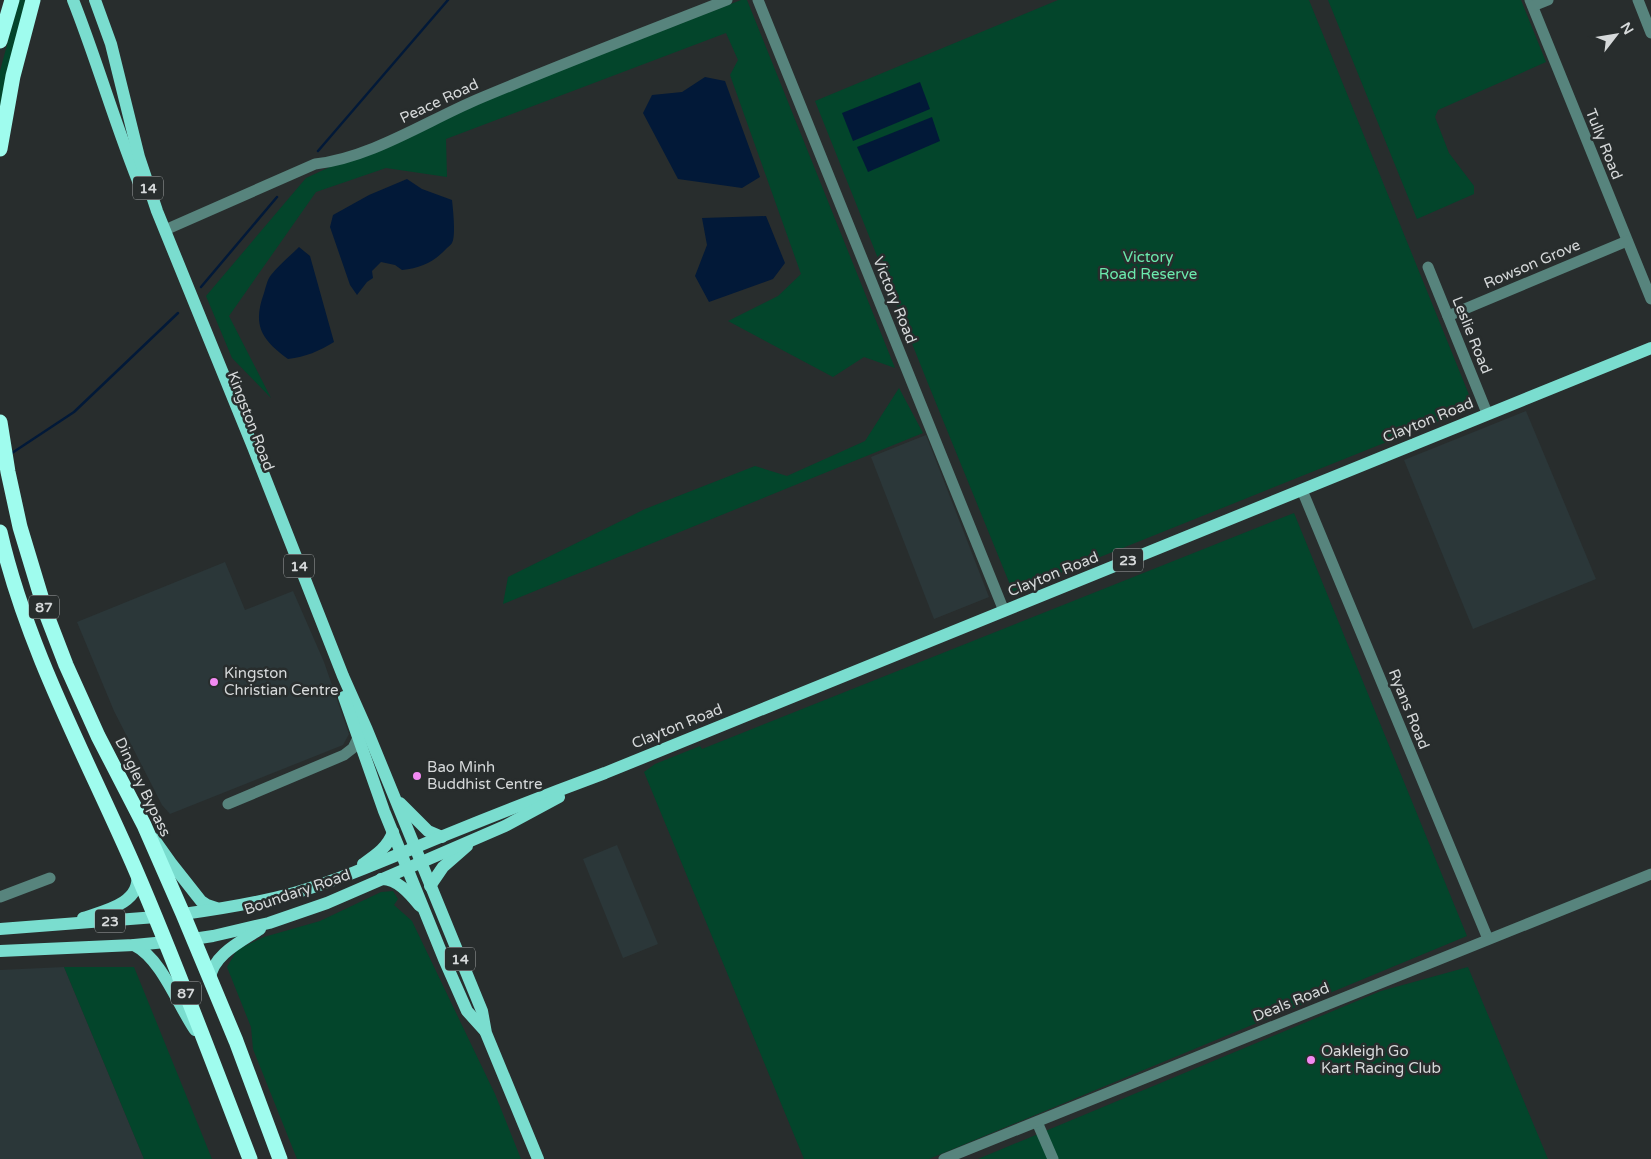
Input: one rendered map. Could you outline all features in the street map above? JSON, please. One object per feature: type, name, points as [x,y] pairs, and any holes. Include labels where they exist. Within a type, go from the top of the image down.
[{"type":"highway","points":[[0,41],[12,0]]},
{"type":"highway","points":[[0,149],[13,76],[33,1]]},
{"type":"highway","name":"Dingley Bypass","points":[[0,422],[20,527],[46,613],[66,666],[98,736],[144,825],[249,1073],[280,1159]]},
{"type":"highway","name":"87","points":[[0,532],[29,628],[156,917],[250,1159]]},
{"type":"highway","name":"Boundary Road","points":[[156,917],[182,914]]},
{"type":"highway","name":"Boundary Road","points":[[166,942],[193,939]]},
{"type":"main road","points":[[65,0],[81,19]]},
{"type":"main road","name":"Kingston Road","points":[[73,0],[91,46],[122,143],[162,231],[253,447],[340,667],[415,848]]},
{"type":"main road","name":"Kingston Road","points":[[95,0],[111,44],[139,157],[162,231],[260,488],[328,655],[401,854]]},
{"type":"main road","points":[[111,44],[113,74],[127,138],[122,143]]},
{"type":"main road","name":"Clayton Road","points":[[415,848],[605,773],[1651,348]]},
{"type":"main road","name":"Clayton Road","points":[[421,862],[530,813],[605,773]]},
{"type":"main road","points":[[393,793],[404,808],[424,828],[442,836]]},
{"type":"main road","points":[[430,886],[443,867],[484,835],[483,820]]},
{"type":"main road","points":[[144,825],[202,902],[210,907],[223,908]]},
{"type":"main road","points":[[348,875],[382,850],[388,843],[392,832]]},
{"type":"main road","name":"Boundary Road","points":[[182,914],[223,908],[296,892],[348,875],[415,848]]},
{"type":"main road","name":"14","points":[[415,848],[482,1011],[486,1033],[538,1159]]},
{"type":"main road","name":"14","points":[[401,854],[467,1011],[486,1033]]},
{"type":"main road","name":"Boundary Road","points":[[193,939],[269,923],[327,903],[421,862]]},
{"type":"main road","points":[[64,924],[111,909],[124,901],[137,886],[138,878],[136,871]]},
{"type":"main road","points":[[381,879],[391,880],[402,888],[419,906],[430,923]]},
{"type":"main road","name":"Boundary Road","points":[[0,929],[156,917]]},
{"type":"main road","points":[[210,980],[212,969],[218,960],[237,944],[269,923]]},
{"type":"main road","name":"Boundary Road","points":[[0,951],[166,942]]},
{"type":"main road","points":[[134,945],[144,951],[150,958],[181,1004],[191,1024],[206,1044]]},
{"type":"street","name":"Peace Road","points":[[162,231],[315,164],[332,162],[382,144],[475,100],[726,0]]},
{"type":"street","name":"Victory Road","points":[[758,0],[1004,611]]},
{"type":"street","points":[[1531,3],[1548,0]]},
{"type":"street","points":[[1638,0],[1651,33]]},
{"type":"street","name":"Tully Road","points":[[1531,3],[1651,299]]},
{"type":"street","name":"Rowson Grove","points":[[1448,316],[1627,241]]},
{"type":"street","name":"Leslie Road","points":[[1428,267],[1487,414]]},
{"type":"street","name":"Ryans Road","points":[[1302,490],[1488,939]]},
{"type":"street","points":[[228,804],[344,756],[353,748],[359,736]]},
{"type":"street","points":[[344,756],[356,756],[368,764]]},
{"type":"street","name":"Deals Road","points":[[944,1159],[1651,874]]},
{"type":"street","points":[[0,897],[50,878]]},
{"type":"street","points":[[1037,1122],[1053,1159]]},
{"type":"shaded area","points":[[1526,411],[1596,579],[1473,629],[1404,460]]},
{"type":"shaded area","points":[[926,435],[989,597],[934,619],[871,457]]},
{"type":"shaded area","name":"Kingston Christian Centre","points":[[225,562],[245,610],[293,591],[324,662],[349,734],[343,745],[170,814],[162,805],[114,711],[77,622]]},
{"type":"shaded area","points":[[617,845],[658,944],[623,958],[583,859]]},
{"type":"shaded area","points":[[64,967],[144,1159],[0,1159],[0,970]]},
{"type":"green space","points":[[19,0],[26,0],[0,108],[0,71]]},
{"type":"green space","points":[[741,0],[747,0],[895,368],[864,357],[833,377],[728,321],[778,296],[801,274],[730,75],[738,60],[726,33],[446,139],[447,177],[386,168],[316,192],[229,316],[271,398],[232,358],[206,296],[306,178],[427,122]]},
{"type":"green space","name":"Victory Road Reserve","points":[[1058,0],[1309,0],[1474,407],[1013,592],[815,101]]},
{"type":"green space","points":[[1328,0],[1521,0],[1546,62],[1438,110],[1435,117],[1449,153],[1474,186],[1474,194],[1417,219]]},
{"type":"green space","points":[[899,388],[923,433],[503,604],[508,577],[645,509],[755,466],[787,476],[865,441]]},
{"type":"green space","points":[[1294,513],[1467,936],[929,1159],[804,1159],[644,772],[655,764],[700,746],[702,749]]},
{"type":"green space","points":[[393,891],[398,899],[394,905],[412,921],[495,1094],[521,1159],[297,1159],[253,1049],[251,1027],[227,967],[237,950],[264,937],[320,921],[381,892]]},
{"type":"green space","points":[[64,967],[134,967],[212,1159],[144,1159]]},
{"type":"green space","name":"Oakleigh Go Kart Racing Club","points":[[1468,967],[1548,1159],[978,1159],[1381,991]]},
{"type":"water","points":[[705,77],[725,81],[760,177],[742,188],[678,179],[643,113],[652,95],[682,92]]},
{"type":"water","points":[[920,82],[930,109],[853,141],[842,113]]},
{"type":"water","points":[[932,117],[940,141],[868,172],[857,147]]},
{"type":"water","points":[[407,179],[422,189],[452,200],[454,228],[452,243],[432,261],[415,268],[402,270],[395,265],[381,262],[372,271],[373,278],[367,282],[357,295],[350,285],[330,227],[333,215],[369,195]]},
{"type":"water","points":[[766,216],[785,263],[773,279],[709,302],[695,276],[707,245],[702,218]]},
{"type":"water","points":[[299,247],[310,256],[334,342],[312,353],[288,359],[266,338],[259,323],[259,315],[270,277]]},
{"type":"waterway","points":[[318,151],[448,0]]},
{"type":"waterway","points":[[201,287],[277,197]]},
{"type":"waterway","points":[[12,453],[74,412],[178,313]]},
{"type":"place","name":"Kingston Christian Centre","points":[[214,682]]},
{"type":"place","name":"Bao Minh Buddhist Centre","points":[[417,776]]},
{"type":"place","name":"Oakleigh Go Kart Racing Club","points":[[1311,1060]]}]
